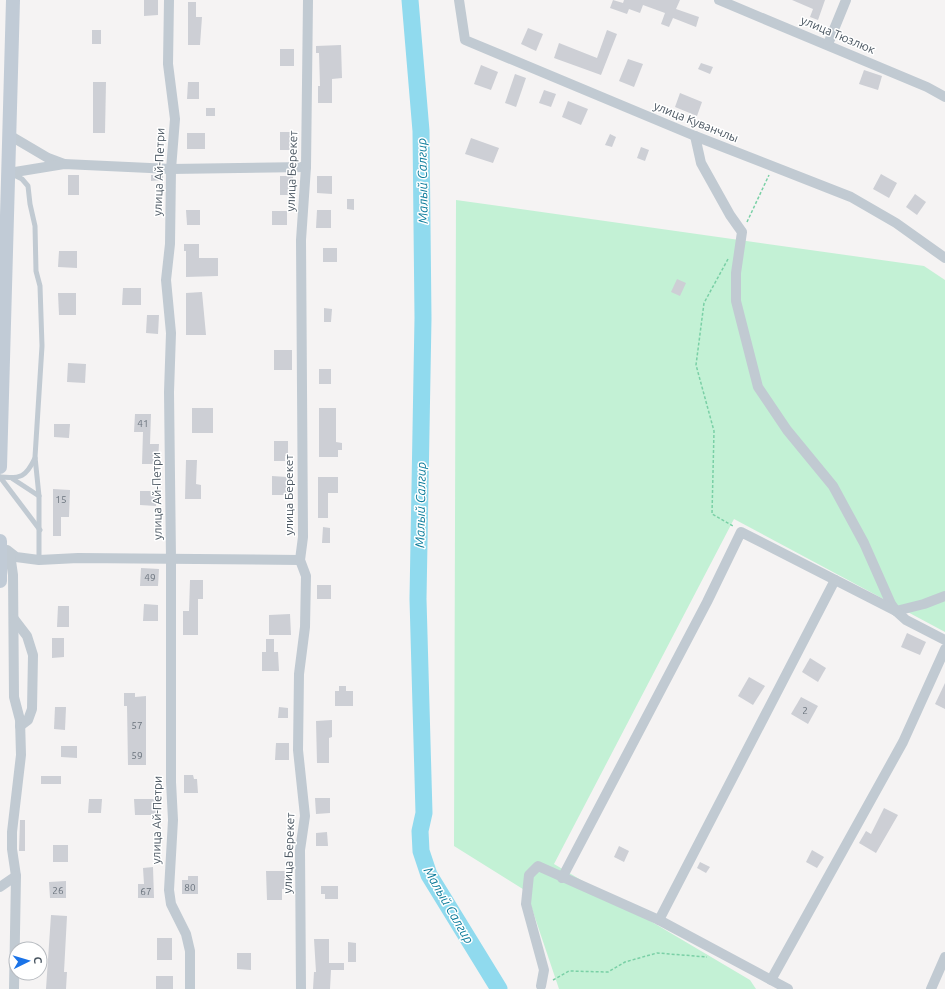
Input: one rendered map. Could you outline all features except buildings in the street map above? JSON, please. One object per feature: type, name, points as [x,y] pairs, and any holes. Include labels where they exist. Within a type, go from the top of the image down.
[{"type":"main road","points":[[0,467],[13,0]]},
{"type":"main road","points":[[0,542],[0,581]]},
{"type":"street","name":"улица Ай-Петри","points":[[169,0],[168,64],[175,119],[171,169],[170,244],[166,280],[171,333],[169,392],[171,782],[173,820],[169,890],[171,904],[186,934],[190,951],[190,989]]},
{"type":"street","name":"улица Берекет","points":[[301,989],[300,850],[305,816],[298,750],[299,674],[305,626],[306,576],[300,560],[303,537],[301,240],[306,167],[308,0]]},
{"type":"street","name":"улица Куванчлы","points":[[459,0],[465,40],[695,136],[852,197],[896,223],[945,258]]},
{"type":"street","name":"улица Тюзлюк","points":[[718,0],[828,44],[927,87],[945,97]]},
{"type":"street","points":[[828,44],[846,0]]},
{"type":"street","points":[[9,135],[48,158],[64,164]]},
{"type":"street","points":[[695,136],[701,163],[730,215],[742,232],[736,273],[736,301],[758,387],[787,430],[833,486],[864,543],[891,604],[896,611],[906,620],[945,640]]},
{"type":"street","points":[[9,173],[64,164],[171,169],[306,167]]},
{"type":"street","points":[[562,878],[707,602],[741,532],[896,611],[924,604],[945,596]]},
{"type":"street","points":[[0,542],[10,554],[16,558],[39,560],[78,558],[171,558],[300,560]]},
{"type":"street","points":[[10,554],[13,575],[14,696],[20,726],[21,755],[12,832],[12,849],[16,876],[14,989]]},
{"type":"street","points":[[659,920],[835,580]]},
{"type":"street","points":[[14,620],[26,636],[33,662],[32,709],[28,720],[20,726]]},
{"type":"street","points":[[776,984],[903,742],[945,649]]},
{"type":"street","points":[[540,988],[544,970],[526,904],[529,875],[538,866],[659,920],[776,984],[788,989]]},
{"type":"street","points":[[0,887],[16,876]]},
{"type":"street","points":[[931,989],[945,957]]},
{"type":"lane","points":[[9,173],[22,179],[28,186],[35,226],[36,271],[40,286],[42,346],[35,457],[39,496],[39,560]]},
{"type":"lane","points":[[13,479],[24,475],[29,471],[35,457]]},
{"type":"lane","points":[[0,477],[13,479],[39,496]]},
{"type":"lane","points":[[0,477],[40,530]]},
{"type":"path","points":[[742,232],[773,166]]},
{"type":"path","points":[[728,258],[704,302],[696,365],[714,431],[712,514],[741,532]]},
{"type":"path","points":[[540,988],[569,971],[608,972],[625,962],[657,954],[709,957]]},
{"type":"green space","points":[[456,200],[924,266],[945,280],[945,632],[734,519],[554,864],[750,980],[756,989],[559,989],[526,891],[454,846]]},
{"type":"waterway","name":"Малый Салгир","points":[[410,0],[421,131],[423,318],[418,599],[424,813],[420,831],[421,851],[429,875],[499,989]]}]
